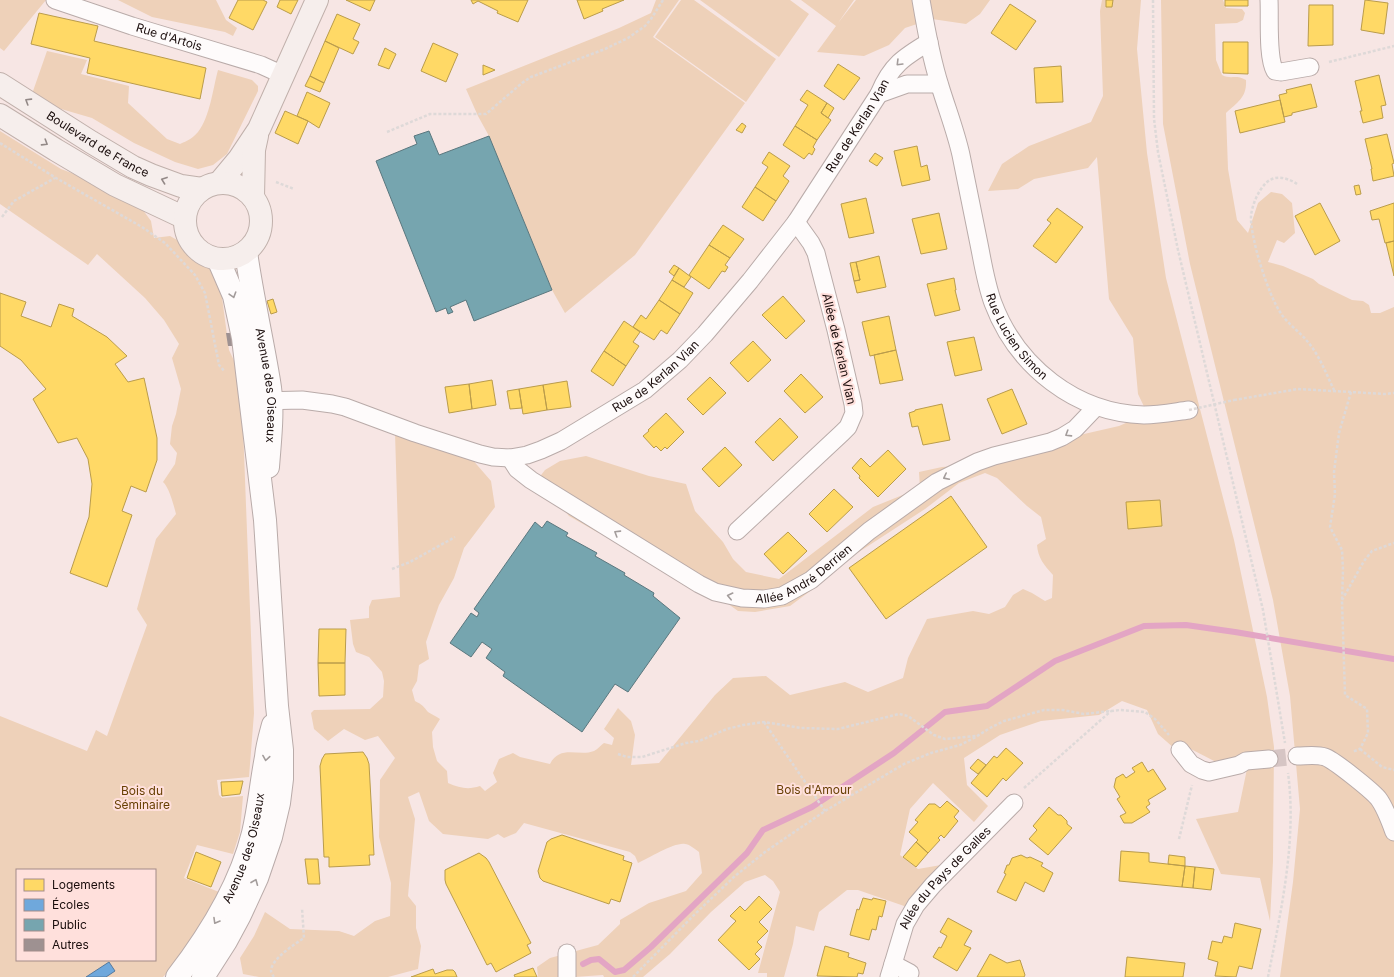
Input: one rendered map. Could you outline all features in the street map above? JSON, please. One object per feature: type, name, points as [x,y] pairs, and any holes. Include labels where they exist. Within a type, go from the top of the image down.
[{"type":"main road","points":[[210,186],[232,184],[238,186],[253,197],[259,208],[261,220],[260,232],[254,243],[246,252],[232,258],[218,259],[207,256],[197,249],[190,240],[186,229],[185,218],[188,207],[193,197],[210,186],[239,159],[258,128],[317,0]]},
{"type":"main road","name":"Boulevard de France","points":[[0,84],[91,142],[151,175],[181,186],[210,186]]},
{"type":"main road","points":[[0,115],[115,185],[185,218]]},
{"type":"main road","points":[[253,197],[254,150],[258,128]]},
{"type":"main road","name":"Avenue des Oiseaux","points":[[246,252],[269,382],[261,401]]},
{"type":"main road","name":"Avenue des Oiseaux","points":[[203,977],[240,916],[257,878],[271,836],[279,803],[282,779],[282,750],[277,706],[265,520],[261,401],[242,338],[234,296],[218,259]]},
{"type":"main road","name":"Avenue des Oiseaux","points":[[177,977],[207,935],[224,906],[237,878],[253,835],[261,797],[266,757],[277,706]]},
{"type":"street","name":"Rue d'Artois","points":[[55,0],[132,26],[261,65],[283,75]]},
{"type":"street","name":"Rue Lucien Simon","points":[[921,0],[939,84],[960,153],[988,289],[1002,323],[1026,359],[1038,371],[1060,389],[1096,407],[1144,415],[1159,415],[1189,410]]},
{"type":"street","points":[[1269,0],[1271,57],[1273,68],[1275,71],[1281,72],[1310,67]]},
{"type":"street","name":"Rue de Kerlan Vian","points":[[261,401],[302,400],[345,407],[415,433],[513,464],[534,452],[561,441],[627,402],[661,377],[680,360],[750,282],[796,222],[879,94],[883,83],[891,71],[901,60],[929,42]]},
{"type":"street","points":[[879,94],[907,84],[939,84]]},
{"type":"street","name":"Allée de Kerlan Vian","points":[[737,531],[848,427],[854,413],[836,330],[816,253],[812,243],[796,222]]},
{"type":"street","name":"Allée André Derrien","points":[[513,464],[699,584],[715,592],[728,596],[764,599],[782,596],[811,580],[869,532],[937,482],[977,462],[994,456],[1050,442],[1062,437],[1075,429],[1096,407]]},
{"type":"street","points":[[1180,750],[1191,764],[1202,770],[1210,772],[1239,765],[1246,761],[1269,759]]},
{"type":"street","points":[[1292,761],[1321,756],[1331,760],[1351,774],[1378,798],[1388,816],[1394,832]]},
{"type":"street","name":"Allée du Pays de Galles","points":[[910,973],[891,970],[905,924],[916,905],[933,885],[1014,803]]},
{"type":"street","points":[[567,953],[567,977]]},
{"type":"path","points":[[387,132],[430,114],[486,114],[531,77],[605,49],[637,33],[651,19],[662,0]]},
{"type":"path","points":[[1153,0],[1154,119],[1158,152],[1178,250],[1265,620],[1285,744]]},
{"type":"path","points":[[1310,67],[1394,46]]},
{"type":"path","points":[[0,143],[56,178],[142,227],[165,243],[195,275],[205,293],[219,365],[228,375]]},
{"type":"path","points":[[2,217],[14,201],[56,178]]},
{"type":"path","points":[[1297,184],[1289,179],[1280,178],[1272,179],[1266,183],[1257,196],[1254,205],[1251,215],[1252,228],[1261,267],[1279,310],[1285,319],[1297,329],[1310,345],[1335,392]]},
{"type":"path","points":[[1189,410],[1234,400],[1298,389],[1335,392],[1394,393]]},
{"type":"path","points":[[1331,760],[1360,749],[1368,733],[1367,709],[1345,695],[1342,550],[1330,527],[1335,494],[1334,472],[1339,433],[1351,392]]},
{"type":"path","points":[[392,569],[410,562],[455,537]]},
{"type":"path","points":[[1342,601],[1364,561],[1372,551],[1394,543]]},
{"type":"path","points":[[633,977],[735,876],[765,852],[825,810],[904,764],[931,753],[960,745],[1004,721],[1044,710],[1063,710],[1084,714],[1132,710],[1145,712],[1155,719],[1180,750]]},
{"type":"path","points":[[1014,803],[1017,794],[1111,711]]},
{"type":"path","points":[[618,754],[627,757],[642,757],[686,743],[699,741],[727,729],[764,722],[801,728],[838,729],[899,714],[908,716],[934,735],[945,739],[978,736]]},
{"type":"path","points":[[764,722],[825,810]]},
{"type":"path","points":[[1360,749],[1382,767],[1394,770]]},
{"type":"path","points":[[1268,977],[1281,912],[1290,841],[1290,782],[1292,761]]},
{"type":"path","points":[[1179,838],[1196,767]]},
{"type":"path","points":[[274,977],[271,971],[274,964],[284,952],[304,938],[302,908]]},
{"type":"green space","points":[[0,0],[46,0],[4,51],[0,48]]},
{"type":"green space","points":[[118,0],[216,0],[226,20],[237,28],[233,36],[225,32],[152,17]]},
{"type":"green space","points":[[656,0],[679,0],[653,37],[745,103],[635,255],[565,313],[552,290],[489,136],[466,89],[619,28],[651,13]]},
{"type":"green space","points":[[681,0],[694,0],[776,59],[746,102],[655,37]]},
{"type":"green space","points":[[700,0],[790,0],[809,14],[779,57]]},
{"type":"green space","points":[[801,0],[854,0],[838,23],[856,0],[990,0],[980,14],[966,24],[932,19],[905,28],[889,45],[864,56],[817,52],[836,26]]},
{"type":"green space","name":"Bois d'Amour","points":[[1102,0],[1141,0],[1137,49],[1147,153],[1166,278],[1234,540],[1267,697],[1274,747],[1273,861],[1270,921],[1260,878],[1221,874],[1196,819],[1238,812],[1247,769],[1258,753],[1251,752],[1237,759],[1218,763],[1185,746],[1175,749],[1158,734],[1147,710],[1122,701],[1099,715],[1041,721],[1000,735],[964,758],[967,785],[988,806],[974,822],[933,783],[910,809],[900,855],[918,869],[941,865],[907,907],[858,890],[847,890],[819,912],[814,931],[796,926],[793,944],[784,977],[767,977],[767,973],[758,973],[780,892],[773,881],[765,875],[745,882],[711,912],[670,954],[643,977],[604,977],[603,975],[538,977],[537,967],[550,958],[598,945],[620,924],[620,920],[649,903],[686,891],[702,873],[699,852],[685,844],[675,845],[638,863],[635,856],[630,852],[524,823],[516,833],[504,838],[498,834],[488,839],[443,834],[429,821],[419,792],[408,797],[415,819],[408,896],[416,906],[416,928],[421,946],[418,969],[388,977],[259,977],[243,974],[240,958],[254,936],[265,912],[290,929],[339,931],[354,936],[375,921],[390,916],[391,883],[379,837],[380,780],[395,758],[378,736],[365,740],[344,729],[328,741],[314,729],[311,713],[314,710],[370,709],[383,697],[384,681],[382,672],[369,657],[356,652],[353,644],[350,620],[369,618],[369,607],[372,600],[400,597],[395,433],[471,458],[491,481],[495,507],[464,548],[454,578],[439,605],[426,642],[429,659],[419,665],[417,681],[412,690],[415,701],[423,706],[428,712],[440,719],[432,732],[433,747],[437,761],[447,771],[448,783],[460,787],[472,788],[480,786],[485,791],[497,782],[493,773],[499,759],[513,753],[520,757],[550,764],[559,754],[594,751],[604,743],[612,745],[614,738],[604,729],[618,708],[631,721],[635,735],[631,765],[659,763],[715,695],[733,678],[766,676],[790,695],[845,682],[868,692],[903,678],[908,658],[927,619],[973,611],[989,614],[1005,607],[1013,595],[1023,589],[1045,601],[1052,598],[1053,575],[1042,561],[1037,545],[1046,539],[1041,517],[997,478],[985,473],[959,483],[925,509],[848,559],[817,586],[790,606],[755,612],[738,611],[720,598],[625,542],[597,532],[569,516],[538,479],[545,470],[560,461],[586,456],[649,476],[686,484],[695,511],[723,542],[733,559],[746,572],[779,579],[873,507],[920,488],[919,472],[942,467],[956,466],[992,452],[1119,426],[1135,419],[1150,419],[1138,394],[1133,338],[1109,299],[1097,157],[1088,168],[1034,179],[1018,189],[988,191],[1002,164],[1029,146],[1091,122],[1103,96],[1100,11]]},
{"type":"green space","points":[[1161,0],[1223,0],[1226,8],[1242,9],[1245,13],[1243,20],[1237,23],[1215,24],[1216,60],[1222,75],[1228,77],[1239,77],[1246,80],[1245,91],[1241,99],[1226,113],[1228,169],[1237,220],[1248,233],[1258,203],[1271,192],[1282,194],[1292,203],[1295,233],[1284,243],[1277,240],[1268,262],[1283,266],[1313,279],[1319,284],[1352,300],[1363,301],[1369,305],[1371,313],[1380,313],[1394,307],[1394,977],[1280,977],[1293,882],[1300,809],[1290,696],[1273,600],[1190,264],[1163,124]]},
{"type":"green space","points":[[47,51],[87,60],[81,74],[129,86],[128,103],[167,139],[180,144],[194,136],[202,126],[211,102],[218,70],[252,80],[258,86],[258,91],[227,154],[213,165],[198,169],[175,162],[134,143],[92,118],[44,104],[32,94]]},
{"type":"green space","name":"Bois du Séminaire","points":[[0,131],[61,169],[95,182],[140,206],[151,221],[154,238],[170,236],[188,246],[200,259],[214,268],[221,290],[229,350],[237,367],[243,427],[254,713],[249,777],[217,780],[219,795],[222,798],[243,796],[240,832],[233,854],[197,845],[184,878],[219,892],[212,914],[185,954],[163,977],[0,977],[0,716],[87,751],[96,730],[107,736],[147,625],[137,609],[156,539],[176,514],[169,492],[163,482],[175,464],[177,453],[170,444],[172,426],[181,389],[172,358],[179,344],[164,320],[145,298],[97,254],[88,265],[0,204]]},
{"type":"building: Logements","points":[[238,0],[263,0],[267,2],[253,30],[229,18]]},
{"type":"building: Logements","points":[[280,0],[298,0],[291,14],[277,7]]},
{"type":"building: Logements","points":[[346,0],[375,0],[370,11]]},
{"type":"building: Logements","points":[[471,0],[528,0],[518,22],[497,13],[498,11],[478,1],[473,4]]},
{"type":"building: Logements","points":[[577,0],[624,0],[602,9],[603,11],[584,19]]},
{"type":"building: Logements","points":[[1106,0],[1113,0],[1112,7],[1106,7]]},
{"type":"building: Logements","points":[[1225,0],[1248,0],[1248,6],[1225,6]]},
{"type":"building: Logements","points":[[1365,0],[1388,3],[1384,34],[1361,30]]},
{"type":"building: Logements","points":[[1010,4],[1036,21],[1016,50],[991,33]]},
{"type":"building: Logements","points":[[1309,5],[1333,5],[1333,45],[1308,46]]},
{"type":"building: Logements","points":[[39,13],[98,26],[94,41],[206,68],[200,99],[87,73],[90,58],[31,44]]},
{"type":"building: Logements","points":[[337,14],[360,24],[353,39],[359,42],[353,54],[325,41]]},
{"type":"building: Logements","points":[[325,41],[339,48],[324,83],[310,76]]},
{"type":"building: Logements","points":[[1223,42],[1248,42],[1248,74],[1223,73]]},
{"type":"building: Logements","points":[[433,43],[458,54],[446,82],[421,71]]},
{"type":"building: Logements","points":[[385,48],[396,54],[389,69],[378,65]]},
{"type":"building: Logements","points":[[838,64],[860,78],[844,100],[824,86]]},
{"type":"building: Logements","points":[[483,65],[495,70],[483,75]]},
{"type":"building: Logements","points":[[1061,66],[1063,102],[1036,103],[1034,68]]},
{"type":"building: Logements","points":[[1379,75],[1386,105],[1381,106],[1383,118],[1363,123],[1360,111],[1362,111],[1355,81]]},
{"type":"building: Logements","points":[[310,76],[324,83],[320,92],[305,86]]},
{"type":"building: Logements","points":[[1311,84],[1317,107],[1292,113],[1292,115],[1284,117],[1279,95],[1287,93],[1286,90]]},
{"type":"building: Logements","points":[[807,90],[827,103],[821,113],[831,120],[817,140],[795,126],[808,105],[800,100]]},
{"type":"building: Logements","points":[[307,92],[330,103],[319,128],[297,116]]},
{"type":"building: Logements","points":[[1280,100],[1285,122],[1240,133],[1235,111]]},
{"type":"building: Logements","points":[[827,103],[834,108],[828,118],[821,113]]},
{"type":"building: Logements","points":[[285,111],[308,121],[298,144],[275,133]]},
{"type":"building: Logements","points":[[742,123],[746,126],[742,133],[736,130]]},
{"type":"building: Logements","points":[[795,126],[817,140],[813,147],[815,149],[812,155],[809,153],[804,159],[783,145]]},
{"type":"building: Logements","points":[[1387,134],[1394,163],[1392,164],[1394,176],[1373,181],[1372,169],[1365,139]]},
{"type":"building: Logements","points":[[917,146],[921,167],[927,165],[930,180],[902,186],[894,151]]},
{"type":"building: Logements","points":[[769,152],[790,166],[783,176],[789,181],[776,201],[755,187],[768,167],[762,163]]},
{"type":"building: Logements","points":[[875,153],[883,158],[877,166],[869,161]]},
{"type":"building: Logements","points":[[1359,185],[1361,194],[1356,195],[1354,186]]},
{"type":"building: Logements","points":[[755,187],[776,201],[763,221],[742,207]]},
{"type":"building: Logements","points":[[866,198],[874,233],[849,238],[841,204]]},
{"type":"building: Logements","points":[[1320,203],[1340,241],[1315,255],[1295,216]]},
{"type":"building: Logements","points":[[1394,203],[1394,241],[1385,243],[1379,219],[1372,220],[1370,211]]},
{"type":"building: Logements","points":[[1057,208],[1083,227],[1056,263],[1033,246],[1051,223],[1047,220]]},
{"type":"building: Logements","points":[[939,213],[947,249],[921,254],[912,219]]},
{"type":"building: Logements","points":[[723,225],[744,239],[730,258],[709,245]]},
{"type":"building: Logements","points":[[1394,241],[1394,276],[1386,243]]},
{"type":"building: Logements","points":[[709,245],[730,258],[725,265],[728,267],[725,272],[722,271],[709,289],[689,275]]},
{"type":"building: Logements","points":[[879,256],[886,287],[857,293],[854,281],[860,280],[856,262]]},
{"type":"building: Logements","points":[[856,262],[860,280],[854,281],[850,263]]},
{"type":"building: Logements","points":[[674,265],[679,268],[674,276],[669,272]]},
{"type":"building: Logements","points":[[679,268],[691,277],[684,287],[672,280]]},
{"type":"building: Logements","points":[[954,278],[955,290],[960,310],[935,316],[927,284]]},
{"type":"building: Logements","points":[[672,280],[693,293],[680,314],[659,300]]},
{"type":"building: Logements","points":[[0,293],[26,302],[21,316],[51,327],[59,304],[74,309],[72,316],[107,337],[127,356],[115,364],[128,382],[144,378],[157,438],[157,460],[146,492],[131,486],[122,511],[132,515],[107,587],[70,573],[89,517],[92,484],[88,459],[77,438],[58,443],[33,399],[46,389],[21,360],[0,346]]},
{"type":"building: Logements","points":[[783,296],[805,321],[786,339],[762,315]]},
{"type":"building: Logements","points":[[273,299],[277,312],[271,314],[267,301]]},
{"type":"building: Logements","points":[[659,300],[680,314],[667,334],[661,330],[654,340],[633,327],[641,315],[646,319]]},
{"type":"building: Logements","points":[[889,316],[896,350],[870,356],[862,322]]},
{"type":"building: Logements","points":[[624,321],[640,332],[633,342],[639,346],[626,366],[604,351]]},
{"type":"building: Logements","points":[[974,337],[982,370],[955,376],[947,342]]},
{"type":"building: Logements","points":[[753,341],[771,360],[748,382],[730,363]]},
{"type":"building: Logements","points":[[896,350],[903,380],[880,384],[874,355]]},
{"type":"building: Logements","points":[[604,351],[626,366],[613,386],[591,371]]},
{"type":"building: Logements","points":[[801,374],[823,397],[805,413],[784,391]]},
{"type":"building: Logements","points":[[710,377],[726,393],[703,415],[687,399]]},
{"type":"building: Logements","points":[[492,380],[496,405],[472,409],[469,384]]},
{"type":"building: Logements","points":[[567,381],[571,407],[547,410],[543,385]]},
{"type":"building: Logements","points":[[469,384],[472,409],[449,413],[445,387]]},
{"type":"building: Logements","points":[[543,385],[547,410],[523,414],[519,389]]},
{"type":"building: Logements","points":[[519,389],[522,408],[510,409],[507,391]]},
{"type":"building: Logements","points":[[1012,389],[1027,424],[1002,434],[987,399]]},
{"type":"building: Logements","points":[[942,404],[950,440],[923,445],[918,426],[912,427],[909,413],[915,410]]},
{"type":"building: Logements","points":[[666,413],[684,432],[667,449],[665,447],[661,451],[656,446],[654,448],[643,436]]},
{"type":"building: Logements","points":[[780,418],[798,437],[773,461],[755,442]]},
{"type":"building: Logements","points":[[725,447],[742,465],[719,487],[702,469]]},
{"type":"building: Logements","points":[[888,450],[906,469],[878,497],[859,478],[860,476],[852,468],[861,458],[870,467]]},
{"type":"building: Logements","points":[[834,489],[853,507],[827,532],[809,514]]},
{"type":"building: Logements","points":[[951,496],[987,547],[886,619],[849,568]]},
{"type":"building: Logements","points":[[1160,500],[1162,526],[1128,529],[1126,502]]},
{"type":"building: Logements","points":[[788,532],[807,551],[783,574],[764,554]]},
{"type":"building: Logements","points":[[319,629],[346,629],[345,663],[318,663]]},
{"type":"building: Logements","points":[[318,663],[345,663],[345,695],[319,696]]},
{"type":"building: Logements","points":[[1006,748],[1023,763],[1006,781],[1003,778],[987,797],[971,783],[994,756],[997,758]]},
{"type":"building: Logements","points":[[363,752],[369,764],[374,855],[369,855],[370,865],[329,867],[329,857],[324,857],[320,766],[322,759],[325,754]]},
{"type":"building: Logements","points":[[978,759],[986,765],[978,774],[970,768]]},
{"type":"building: Logements","points":[[1142,762],[1148,772],[1153,769],[1166,789],[1148,800],[1150,804],[1146,807],[1150,812],[1132,823],[1124,823],[1120,816],[1126,813],[1117,799],[1120,797],[1114,787],[1116,778],[1123,774],[1126,778],[1135,772],[1132,768]]},
{"type":"building: Logements","points":[[243,781],[240,794],[222,796],[221,782]]},
{"type":"building: Logements","points":[[947,801],[959,811],[954,817],[958,821],[944,838],[941,835],[938,838],[940,840],[928,853],[916,842],[918,840],[909,832],[918,822],[915,820],[929,804],[935,804],[940,808]]},
{"type":"building: Logements","points":[[1049,807],[1058,815],[1061,815],[1067,821],[1067,824],[1072,828],[1048,855],[1029,839],[1037,830],[1033,826]]},
{"type":"building: Logements","points":[[562,835],[624,856],[623,860],[632,863],[620,902],[611,899],[609,904],[543,881],[540,878],[538,871],[547,842]]},
{"type":"building: Logements","points":[[916,842],[928,853],[916,867],[903,857]]},
{"type":"building: Logements","points":[[1121,851],[1149,853],[1149,862],[1185,866],[1182,887],[1119,881]]},
{"type":"building: Logements","points":[[196,852],[221,862],[211,887],[187,878]]},
{"type":"building: Logements","points":[[479,853],[489,862],[531,943],[527,945],[531,953],[496,972],[491,963],[487,965],[445,880],[445,870]]},
{"type":"building: Logements","points":[[1021,855],[1043,863],[1041,866],[1053,873],[1044,892],[1025,882],[1016,901],[997,892],[1006,874],[1004,873],[1007,865],[1009,865],[1012,858]]},
{"type":"building: Logements","points":[[1169,855],[1185,857],[1185,866],[1168,864]]},
{"type":"building: Logements","points":[[305,859],[318,859],[320,884],[308,884]]},
{"type":"building: Logements","points":[[1185,866],[1195,867],[1193,888],[1182,887]]},
{"type":"building: Logements","points":[[1195,867],[1214,869],[1211,890],[1193,888]]},
{"type":"building: Logements","points":[[759,896],[772,909],[759,922],[768,931],[757,942],[762,947],[755,954],[760,959],[749,970],[718,940],[736,921],[730,916],[740,906],[745,911]]},
{"type":"building: Logements","points":[[863,898],[872,900],[873,898],[886,901],[882,917],[879,916],[876,930],[872,929],[869,940],[850,935],[857,909],[859,910]]},
{"type":"building: Logements","points":[[948,918],[972,931],[964,945],[971,948],[957,971],[933,957],[939,947],[941,948],[947,936],[940,932]]},
{"type":"building: Logements","points":[[1235,923],[1261,929],[1252,969],[1239,966],[1236,977],[1215,976],[1218,962],[1208,959],[1212,941],[1222,943],[1224,936],[1232,938]]},
{"type":"building: Logements","points":[[825,946],[849,953],[848,957],[866,963],[863,974],[858,973],[857,977],[817,976]]},
{"type":"building: Logements","points":[[990,954],[1007,963],[1020,960],[1025,975],[1024,977],[977,977]]},
{"type":"building: Logements","points":[[1127,957],[1185,963],[1183,977],[1125,977]]},
{"type":"building: Logements","points":[[533,968],[537,977],[515,977],[514,975]]},
{"type":"building: Logements","points":[[433,969],[435,974],[447,970],[453,970],[457,977],[411,977]]},
{"type":"building: Écoles","points":[[109,962],[115,971],[106,977],[86,977]]},
{"type":"building: Public","points":[[429,131],[439,155],[489,136],[552,290],[474,321],[466,300],[450,307],[453,312],[448,314],[446,308],[436,312],[376,161],[417,144],[414,136]]},
{"type":"building: Public","points":[[547,521],[568,533],[566,536],[597,553],[595,556],[625,573],[624,575],[654,593],[653,596],[680,618],[628,692],[615,684],[582,732],[503,676],[505,672],[486,658],[492,649],[482,642],[471,657],[450,643],[471,613],[477,617],[479,613],[474,609],[535,522],[542,528]]},
{"type":"building: Autres","points":[[226,333],[232,333],[234,346],[228,346]]},
{"type":"waterway","points":[[583,964],[591,960],[599,959],[615,972],[624,970],[651,947],[747,853],[763,830],[812,807],[894,753],[945,712],[987,706],[1055,661],[1144,626],[1186,625],[1394,659]]},
{"type":"tunnel","points":[[1269,759],[1297,756]]}]
